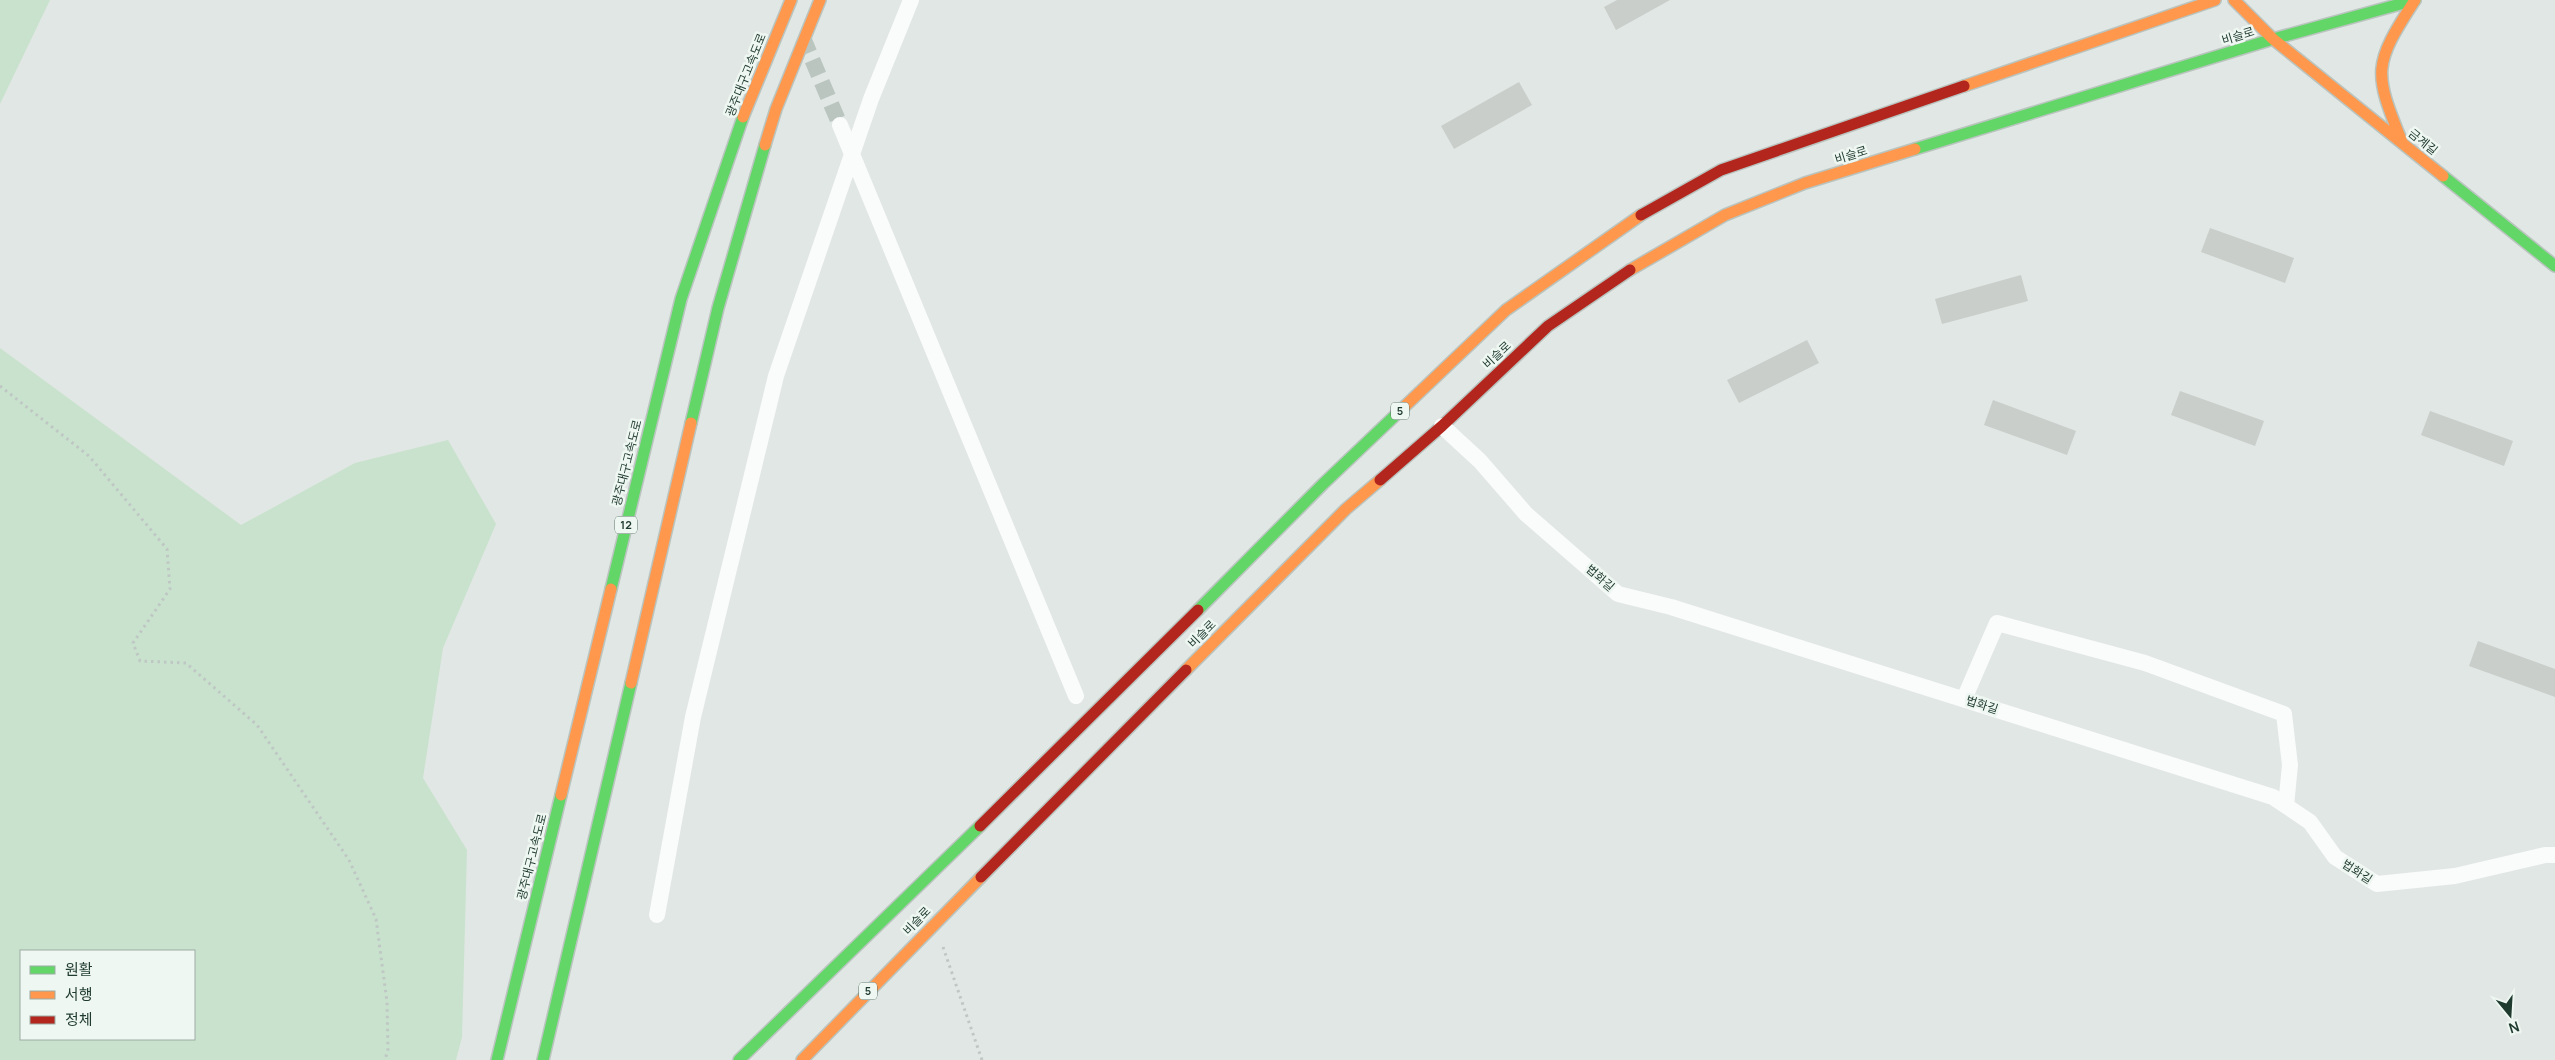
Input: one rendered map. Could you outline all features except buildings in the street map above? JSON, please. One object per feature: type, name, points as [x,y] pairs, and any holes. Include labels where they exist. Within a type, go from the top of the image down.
[{"type":"main road","name":"광주대구고속도로","points":[[497,1060],[681,299],[749,101],[791,0]]},
{"type":"main road","points":[[543,1060],[718,308],[776,109],[820,0]]},
{"type":"main road","name":"비슬로","points":[[739,1060],[1092,717],[1323,484],[1506,310],[1651,208],[1721,170],[2215,0]]},
{"type":"main road","name":"금계길","points":[[2234,0],[2274,39],[2555,266]]},
{"type":"main road","points":[[2402,142],[2386,101],[2380,73],[2389,41],[2415,0]]},
{"type":"main road","name":"비슬로","points":[[802,1060],[934,923],[1346,509],[1442,426],[1548,326],[1632,269],[1725,215],[1805,183],[2274,39],[2415,0]]},
{"type":"street","points":[[657,914],[693,717],[776,376],[871,99],[911,0]]},
{"type":"street","points":[[840,125],[853,152],[1076,696]]},
{"type":"street","name":"법화길","points":[[1442,426],[1480,461],[1526,514],[1618,594],[1671,607],[2273,797],[2310,822],[2335,857],[2377,884],[2455,876],[2545,854],[2555,855]]},
{"type":"street","points":[[1964,699],[1997,623],[2145,663],[2284,714],[2290,765],[2286,806]]},
{"type":"path","points":[[0,386],[89,456],[167,549],[170,589],[133,643],[140,662],[186,663],[257,725],[349,860],[376,919],[387,1002],[388,1049],[385,1060]]},
{"type":"path","points":[[934,923],[982,1060]]},
{"type":"green space","points":[[0,0],[50,0],[0,104]]},
{"type":"green space","points":[[0,348],[241,525],[355,463],[448,440],[496,524],[443,648],[423,778],[467,850],[462,1037],[456,1060],[0,1060]]},
{"type":"tunnel","points":[[803,38],[840,125]]},
{"type":"traffic: fast","points":[[1915,149],[2273,39],[2415,0]]},
{"type":"traffic: fast","points":[[611,589],[681,299],[743,117]]},
{"type":"traffic: fast","points":[[691,423],[718,308],[765,145]]},
{"type":"traffic: fast","points":[[2443,176],[2555,266]]},
{"type":"traffic: fast","points":[[1198,610],[1323,484],[1403,408]]},
{"type":"traffic: fast","points":[[543,1060],[631,683]]},
{"type":"traffic: fast","points":[[497,1060],[561,795]]},
{"type":"traffic: fast","points":[[739,1060],[980,826]]},
{"type":"traffic: slow","points":[[743,117],[791,0]]},
{"type":"traffic: slow","points":[[765,145],[776,109],[820,0]]},
{"type":"traffic: slow","points":[[1964,86],[2215,0]]},
{"type":"traffic: slow","points":[[2234,0],[2273,39],[2443,176]]},
{"type":"traffic: slow","points":[[2402,142],[2386,99],[2382,83],[2382,69],[2391,40],[2415,0]]},
{"type":"traffic: slow","points":[[1630,270],[1725,215],[1805,183],[1915,149]]},
{"type":"traffic: slow","points":[[1403,408],[1506,310],[1641,215]]},
{"type":"traffic: slow","points":[[631,683],[691,423]]},
{"type":"traffic: slow","points":[[1186,670],[1346,509],[1380,480]]},
{"type":"traffic: slow","points":[[561,795],[611,589]]},
{"type":"traffic: slow","points":[[802,1060],[981,877]]},
{"type":"traffic: jam","points":[[1641,215],[1721,170],[1964,86]]},
{"type":"traffic: jam","points":[[1380,480],[1442,426],[1548,326],[1630,270]]},
{"type":"traffic: jam","points":[[980,826],[1198,610]]},
{"type":"traffic: jam","points":[[981,877],[1186,670]]}]
